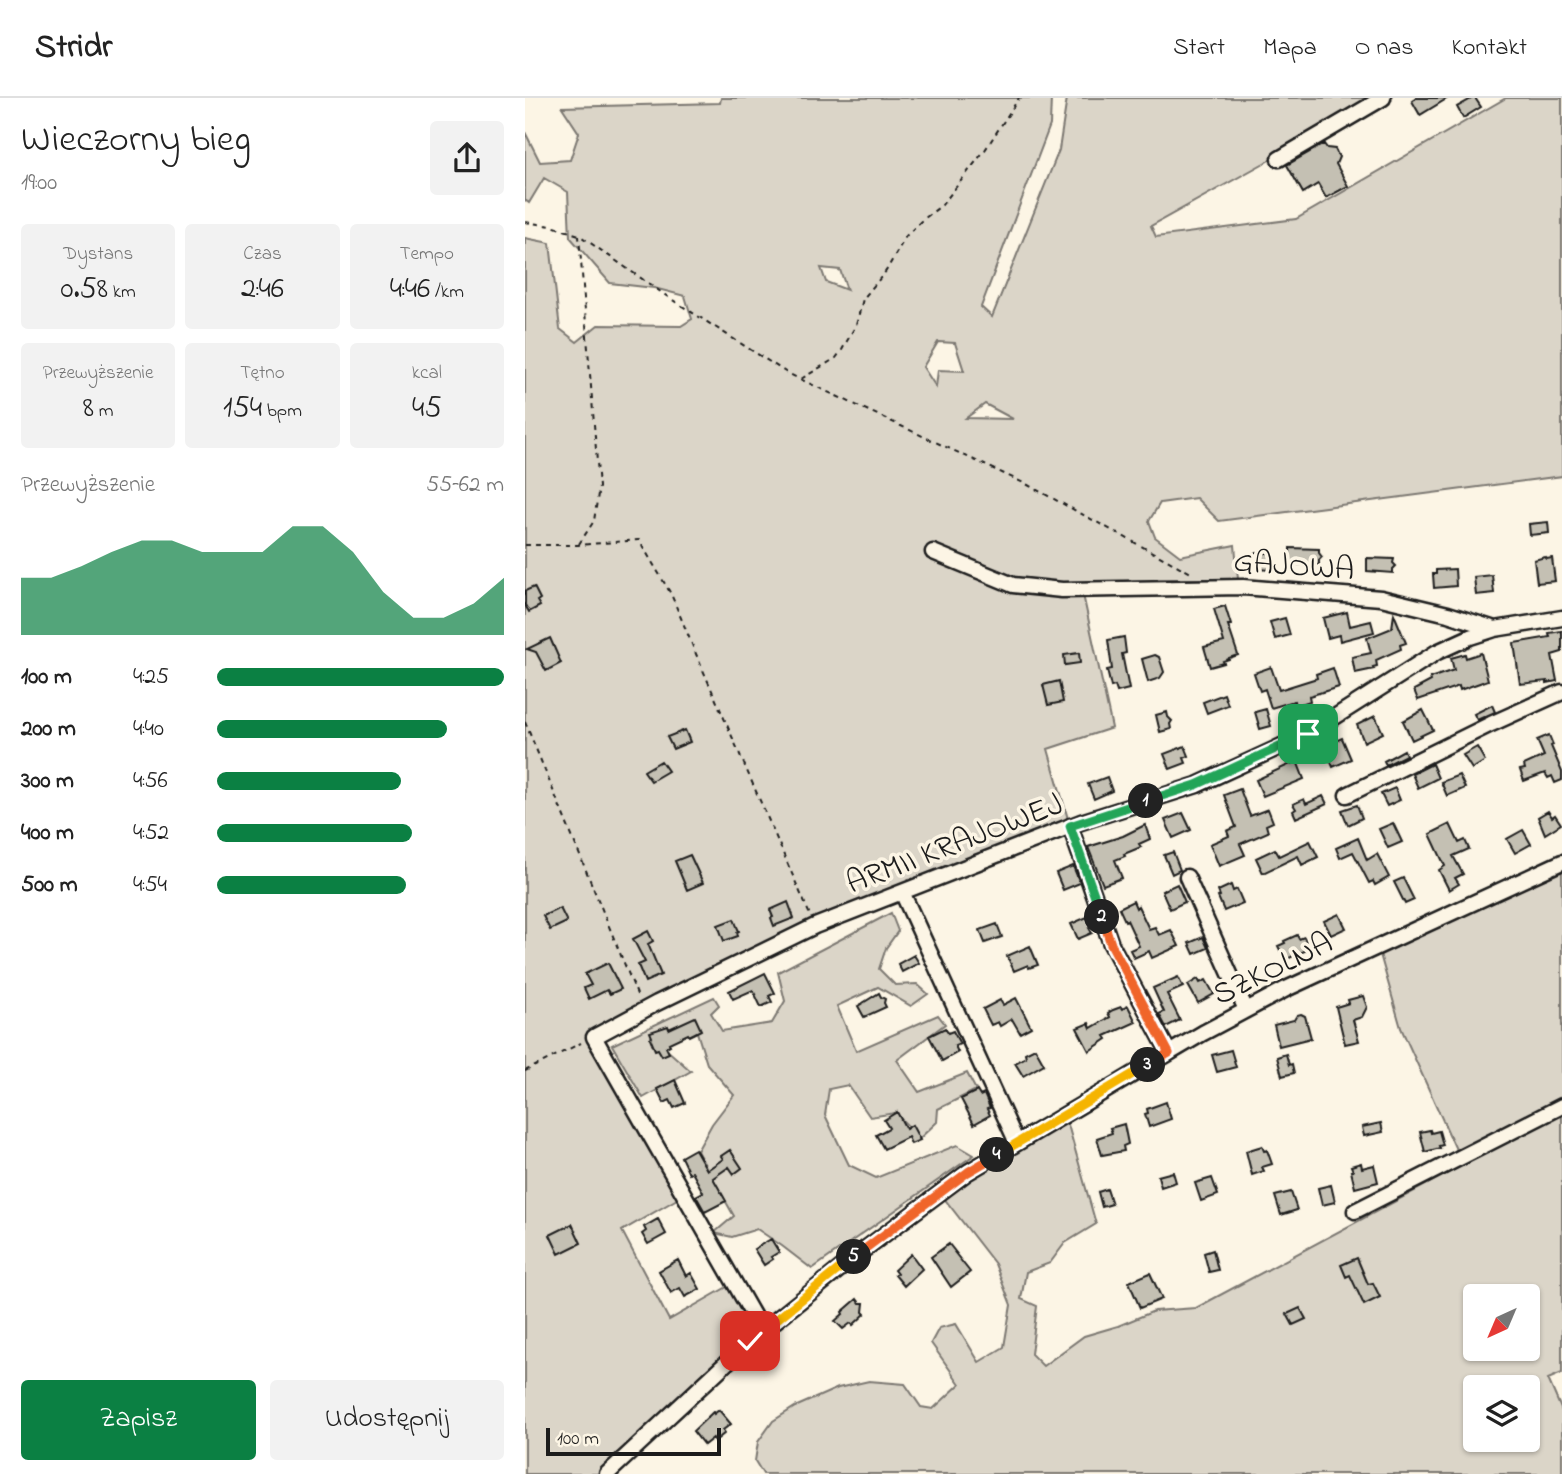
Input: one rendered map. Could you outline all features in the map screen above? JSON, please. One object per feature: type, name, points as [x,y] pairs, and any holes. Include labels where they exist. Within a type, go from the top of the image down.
[{"type":"street","points":[[1279,159],[1383,98]]},
{"type":"street","name":"GAJOWA","points":[[933,552],[1013,585],[1062,590],[1243,587],[1381,598],[1448,614],[1495,629]]},
{"type":"street","name":"ARMII KRAJOWEJ","points":[[594,1037],[643,1010],[815,926],[1070,826],[1196,785],[1308,734],[1437,652],[1470,637],[1495,629],[1562,618]]},
{"type":"street","points":[[1347,795],[1562,692]]},
{"type":"street","points":[[1070,826],[1111,944],[1169,1053]]},
{"type":"street","name":"SZKOLNA","points":[[607,1474],[762,1331],[860,1252],[968,1172],[1203,1033],[1286,989],[1562,862]]},
{"type":"street","points":[[1188,877],[1246,1010]]},
{"type":"street","points":[[902,892],[1017,1143]]},
{"type":"street","points":[[594,1037],[762,1331]]},
{"type":"street","points":[[1355,1211],[1562,1106]]},
{"type":"path","points":[[801,379],[836,358],[856,324],[863,299],[886,271],[906,236],[921,220],[942,205],[985,150],[1019,98]]},
{"type":"path","name":"GAJOWA","points":[[525,222],[552,226],[579,235],[668,297],[787,373],[1028,485],[1193,574]]},
{"type":"path","points":[[578,545],[594,522],[599,487],[579,235]]},
{"type":"path","points":[[525,545],[578,545],[639,540],[671,594],[815,926]]},
{"type":"path","points":[[525,722],[643,1010]]},
{"type":"path","points":[[525,1071],[594,1037]]},
{"type":"shaded area","points":[[721,98],[1051,98],[1050,125],[981,307],[992,317],[1059,150],[1067,98],[1373,98],[1275,157],[1151,226],[1156,237],[1296,219],[1506,98],[1562,98],[1562,476],[1219,521],[1196,498],[1160,503],[1149,521],[1155,537],[1180,556],[1235,545],[1238,579],[1158,579],[1157,589],[1082,590],[1112,728],[1048,749],[1070,826],[815,926],[594,1037],[684,1195],[622,1231],[669,1320],[734,1283],[762,1331],[607,1474],[525,1474],[525,238],[550,243],[560,329],[577,342],[598,325],[681,326],[692,319],[685,296],[654,288],[610,283],[570,237],[568,192],[544,178],[529,203],[525,200],[525,132],[540,162],[570,160],[579,133],[562,107],[720,103]],"holes":[[[821,268],[840,270],[847,290],[826,282]],[[938,342],[955,343],[964,371],[938,370],[936,387],[923,367]],[[985,404],[1013,419],[966,418]]]},
{"type":"shaded area","points":[[1562,862],[1562,1373],[1548,1379],[1562,1411],[1562,1474],[763,1474],[755,1461],[758,1442],[773,1421],[795,1407],[838,1388],[869,1381],[905,1384],[921,1407],[933,1409],[960,1384],[931,1343],[939,1328],[956,1324],[979,1362],[1004,1347],[1011,1305],[995,1264],[940,1193],[1065,1114],[1096,1224],[1065,1243],[1050,1263],[1026,1272],[1021,1299],[1037,1306],[1031,1354],[1043,1366],[1084,1336],[1154,1311],[1196,1308],[1463,1165],[1401,1028],[1378,947]]},
{"type":"shaded area","points":[[891,913],[898,931],[886,948],[879,969],[895,985],[917,984],[928,994],[911,1006],[878,987],[837,1006],[856,1051],[938,1015],[945,1024],[897,1060],[919,1092],[967,1073],[976,1090],[938,1109],[937,1122],[920,1138],[895,1113],[870,1117],[848,1085],[829,1089],[825,1115],[849,1165],[876,1178],[957,1145],[974,1155],[812,1269],[757,1229],[732,1237],[714,1233],[734,1216],[697,1151],[712,1124],[734,1095],[707,1064],[696,1029],[658,1042],[691,1071],[643,1098],[612,1045],[714,997],[719,1005],[711,1013],[722,1031],[772,1023],[785,1001],[778,972]]},
{"type":"building","points":[[1416,98],[1448,98],[1420,115],[1412,101]]},
{"type":"building","points":[[1473,98],[1481,107],[1463,118],[1457,107]]},
{"type":"building","points":[[1324,144],[1327,148],[1335,149],[1339,157],[1336,164],[1348,186],[1326,198],[1318,184],[1303,193],[1287,165]]},
{"type":"building","points":[[1548,522],[1549,533],[1530,535],[1529,524]]},
{"type":"building","points":[[1290,548],[1319,549],[1322,557],[1319,565],[1290,564]]},
{"type":"building","points":[[1273,553],[1272,570],[1256,569],[1256,565],[1247,565],[1247,554]]},
{"type":"building","points":[[1367,558],[1394,559],[1396,566],[1393,573],[1367,571]]},
{"type":"building","points":[[1552,558],[1555,581],[1537,583],[1534,560]]},
{"type":"building","points":[[1455,569],[1456,586],[1434,588],[1433,574],[1436,574],[1436,570]]},
{"type":"building","points":[[1492,575],[1494,593],[1476,595],[1474,577]]},
{"type":"building","points":[[534,587],[540,599],[537,601],[540,606],[529,612],[525,605],[525,591]]},
{"type":"building","points":[[1225,606],[1238,655],[1210,667],[1204,647],[1224,642],[1214,609]]},
{"type":"building","points":[[1347,612],[1350,626],[1371,621],[1374,632],[1340,641],[1339,635],[1328,638],[1323,618]]},
{"type":"building","points":[[1394,614],[1406,643],[1400,645],[1401,649],[1376,660],[1377,666],[1373,667],[1374,669],[1355,673],[1352,657],[1371,653],[1367,638],[1392,628]]},
{"type":"building","points":[[1285,618],[1290,635],[1275,639],[1270,622]]},
{"type":"building","points":[[1562,631],[1562,652],[1552,655],[1557,681],[1520,684],[1514,643],[1550,637],[1549,633]]},
{"type":"building","points":[[1124,637],[1126,653],[1122,654],[1129,689],[1117,692],[1115,686],[1111,687],[1107,670],[1112,669],[1108,640]]},
{"type":"building","points":[[550,638],[561,663],[546,671],[536,652],[527,649]]},
{"type":"building","points":[[1079,653],[1080,663],[1065,665],[1064,655]]},
{"type":"building","points":[[1481,653],[1488,680],[1460,690],[1459,686],[1418,700],[1414,690],[1431,681],[1430,678],[1454,670],[1451,658],[1465,654],[1466,658]]},
{"type":"building","points":[[1155,655],[1159,657],[1164,672],[1160,678],[1148,682],[1142,659]]},
{"type":"building","points":[[1271,667],[1279,690],[1317,678],[1316,674],[1333,668],[1339,687],[1309,696],[1310,701],[1295,706],[1294,701],[1271,708],[1265,689],[1260,691],[1254,673]]},
{"type":"building","points":[[1059,681],[1063,702],[1048,705],[1043,685]]},
{"type":"building","points":[[1224,694],[1228,705],[1207,713],[1203,702]]},
{"type":"building","points":[[1492,705],[1495,712],[1477,720],[1474,714]]},
{"type":"building","points":[[1266,709],[1271,726],[1260,729],[1255,712]]},
{"type":"building","points":[[1423,710],[1433,730],[1412,740],[1403,721]]},
{"type":"building","points":[[1167,712],[1172,721],[1171,729],[1160,732],[1156,715]]},
{"type":"building","points":[[1375,716],[1383,733],[1364,742],[1357,725]]},
{"type":"building","points":[[685,730],[690,742],[673,749],[667,737]]},
{"type":"building","points":[[1549,735],[1562,772],[1562,780],[1555,783],[1552,776],[1548,778],[1545,773],[1524,781],[1520,770],[1525,769],[1524,765],[1544,756],[1537,740]]},
{"type":"building","points":[[1342,738],[1351,759],[1333,767],[1324,746]]},
{"type":"building","points":[[1185,746],[1189,756],[1184,758],[1186,763],[1170,769],[1164,754]]},
{"type":"building","points":[[1477,747],[1485,761],[1472,769],[1463,755]]},
{"type":"building","points":[[1404,750],[1406,755],[1386,765],[1384,761]]},
{"type":"building","points":[[661,761],[668,771],[651,781],[644,771]]},
{"type":"building","points":[[1297,761],[1304,779],[1263,796],[1256,780]]},
{"type":"building","points":[[1432,764],[1438,778],[1418,788],[1412,774]]},
{"type":"building","points":[[1459,775],[1465,788],[1447,796],[1441,782]]},
{"type":"building","points":[[1107,777],[1112,791],[1094,799],[1088,784]]},
{"type":"building","points":[[1395,788],[1400,800],[1387,806],[1381,794]]},
{"type":"building","points":[[1240,789],[1250,816],[1268,809],[1273,822],[1266,825],[1268,832],[1240,844],[1245,855],[1219,866],[1210,844],[1229,836],[1227,831],[1236,827],[1224,795]]},
{"type":"building","points":[[1323,796],[1327,804],[1296,818],[1293,804],[1304,799],[1306,804]]},
{"type":"building","points":[[1357,805],[1362,818],[1348,825],[1342,810]]},
{"type":"building","points":[[1548,811],[1552,817],[1555,815],[1561,824],[1545,834],[1538,817]]},
{"type":"building","points":[[1183,813],[1191,830],[1173,838],[1165,820]]},
{"type":"building","points":[[1393,823],[1402,842],[1388,848],[1379,829]]},
{"type":"building","points":[[1450,824],[1459,843],[1465,840],[1469,849],[1453,856],[1463,874],[1455,878],[1459,884],[1449,890],[1439,870],[1445,866],[1430,834]]},
{"type":"building","points":[[1145,825],[1150,839],[1139,844],[1141,847],[1115,860],[1122,878],[1103,885],[1088,847],[1123,836]]},
{"type":"building","points":[[1523,830],[1531,844],[1515,853],[1507,839]]},
{"type":"building","points":[[1358,838],[1367,860],[1377,854],[1389,877],[1375,885],[1373,881],[1369,883],[1353,852],[1340,858],[1336,848]]},
{"type":"building","points":[[1310,841],[1318,857],[1302,865],[1298,856],[1263,873],[1256,858],[1275,849],[1279,856]]},
{"type":"building","points":[[1173,852],[1180,870],[1172,874],[1164,855]]},
{"type":"building","points":[[690,855],[703,883],[687,890],[675,861]]},
{"type":"building","points":[[1073,866],[1080,883],[1063,890],[1056,873]]},
{"type":"building","points":[[1403,878],[1414,900],[1405,904],[1394,882]]},
{"type":"building","points":[[1177,884],[1185,902],[1170,909],[1162,891]]},
{"type":"building","points":[[1231,885],[1233,891],[1237,889],[1243,903],[1224,911],[1218,891]]},
{"type":"building","points":[[1133,901],[1149,929],[1155,927],[1159,935],[1171,930],[1179,946],[1152,958],[1149,951],[1134,958],[1130,950],[1139,946],[1119,908]]},
{"type":"building","points":[[788,902],[794,918],[774,926],[770,910]]},
{"type":"building","points":[[560,908],[567,922],[550,930],[543,916]]},
{"type":"building","points":[[1339,914],[1346,928],[1331,935],[1324,921]]},
{"type":"building","points":[[1087,917],[1092,933],[1078,939],[1071,924]]},
{"type":"building","points":[[734,919],[739,931],[738,936],[724,941],[718,925]]},
{"type":"building","points":[[997,924],[1002,937],[985,943],[980,930]]},
{"type":"building","points":[[648,931],[653,941],[648,944],[661,975],[645,982],[638,965],[645,962],[633,939]]},
{"type":"building","points":[[1297,935],[1299,939],[1304,937],[1309,949],[1285,960],[1278,946]]},
{"type":"building","points":[[1203,937],[1208,948],[1194,954],[1189,943]]},
{"type":"building","points":[[1030,946],[1038,965],[1029,968],[1028,965],[1014,971],[1007,956]]},
{"type":"building","points":[[914,955],[919,963],[902,972],[898,964]]},
{"type":"building","points":[[608,963],[621,989],[610,994],[607,990],[589,999],[584,988],[591,985],[585,974]]},
{"type":"building","points":[[765,973],[775,993],[769,996],[772,1002],[761,1007],[753,990],[733,999],[729,991]]},
{"type":"building","points":[[1178,977],[1183,987],[1167,994],[1180,1020],[1166,1027],[1159,1014],[1164,1012],[1153,988]]},
{"type":"building","points":[[1198,979],[1200,983],[1206,980],[1214,994],[1198,1003],[1188,985]]},
{"type":"building","points":[[879,993],[885,999],[886,1007],[864,1017],[858,1006]]},
{"type":"building","points":[[1363,996],[1367,1007],[1362,1017],[1353,1020],[1359,1041],[1345,1044],[1336,1007]]},
{"type":"building","points":[[1016,998],[1031,1027],[1020,1033],[1012,1019],[1000,1026],[998,1022],[991,1025],[983,1009],[1000,1000],[1003,1005]]},
{"type":"building","points":[[1128,1006],[1136,1022],[1105,1036],[1107,1039],[1089,1051],[1077,1028],[1089,1023],[1091,1028],[1110,1017],[1108,1013],[1113,1010]]},
{"type":"building","points":[[1301,1014],[1305,1016],[1311,1038],[1279,1046],[1274,1025],[1294,1020]]},
{"type":"building","points":[[695,1017],[701,1030],[669,1043],[666,1047],[669,1053],[662,1056],[658,1049],[655,1050],[650,1032],[668,1026],[669,1029]]},
{"type":"building","points":[[945,1028],[948,1033],[953,1031],[960,1044],[955,1046],[958,1052],[942,1061],[929,1036]]},
{"type":"building","points":[[1035,1048],[1044,1064],[1023,1076],[1015,1063]]},
{"type":"building","points":[[1231,1050],[1236,1067],[1217,1072],[1212,1055]]},
{"type":"building","points":[[1286,1054],[1294,1073],[1282,1076],[1277,1057]]},
{"type":"building","points":[[675,1080],[685,1103],[674,1108],[670,1100],[664,1103],[657,1089]]},
{"type":"building","points":[[977,1091],[980,1096],[984,1094],[990,1115],[974,1124],[961,1099]]},
{"type":"building","points":[[1166,1102],[1171,1119],[1149,1127],[1145,1114],[1148,1113],[1147,1109]]},
{"type":"building","points":[[897,1112],[906,1129],[912,1125],[920,1140],[911,1144],[908,1137],[884,1149],[876,1135],[889,1128],[884,1120]]},
{"type":"building","points":[[1381,1123],[1383,1132],[1364,1136],[1362,1127]]},
{"type":"building","points":[[1124,1124],[1128,1144],[1123,1146],[1124,1151],[1102,1155],[1097,1138],[1112,1133],[1110,1128]]},
{"type":"building","points":[[1430,1130],[1431,1133],[1439,1131],[1443,1145],[1425,1152],[1420,1132]]},
{"type":"building","points":[[1262,1146],[1264,1151],[1267,1150],[1272,1164],[1262,1167],[1264,1171],[1252,1175],[1246,1151]]},
{"type":"building","points":[[695,1149],[707,1170],[723,1159],[721,1156],[730,1150],[742,1168],[734,1174],[729,1167],[713,1178],[726,1201],[705,1212],[696,1196],[703,1192],[692,1172],[689,1174],[681,1157]]},
{"type":"building","points":[[1361,1163],[1362,1168],[1374,1165],[1378,1182],[1355,1188],[1351,1166]]},
{"type":"building","points":[[1173,1172],[1176,1182],[1161,1187],[1158,1176]]},
{"type":"building","points":[[1212,1178],[1218,1195],[1201,1201],[1195,1183]]},
{"type":"building","points":[[1331,1185],[1335,1202],[1322,1205],[1318,1188]]},
{"type":"building","points":[[1107,1189],[1112,1204],[1102,1207],[1098,1192]]},
{"type":"building","points":[[1291,1192],[1297,1210],[1281,1215],[1275,1196]]},
{"type":"building","points":[[658,1219],[666,1234],[648,1244],[642,1234],[646,1231],[644,1227]]},
{"type":"building","points":[[572,1224],[581,1243],[559,1254],[550,1235]]},
{"type":"building","points":[[771,1239],[779,1252],[764,1265],[754,1249]]},
{"type":"building","points":[[949,1244],[970,1272],[951,1287],[931,1257]]},
{"type":"building","points":[[1213,1250],[1218,1270],[1209,1272],[1204,1253]]},
{"type":"building","points":[[911,1254],[922,1269],[904,1286],[894,1270]]},
{"type":"building","points":[[1357,1258],[1368,1284],[1373,1283],[1380,1297],[1364,1305],[1350,1275],[1346,1277],[1341,1265]]},
{"type":"building","points":[[678,1260],[686,1276],[691,1273],[700,1289],[685,1297],[680,1288],[671,1293],[659,1271]]},
{"type":"building","points":[[1150,1273],[1162,1299],[1140,1308],[1129,1282]]},
{"type":"building","points":[[857,1299],[864,1303],[865,1314],[853,1325],[851,1323],[843,1329],[835,1321]]},
{"type":"building","points":[[1300,1308],[1306,1319],[1293,1325],[1287,1314]]},
{"type":"building","points":[[719,1410],[731,1424],[715,1441],[713,1438],[704,1445],[693,1431],[713,1412],[714,1414]]},
{"type":"route","points":[[750,1341],[860,1252],[968,1172],[1169,1053],[1111,944],[1070,826],[1196,785],[1308,734]]}]
